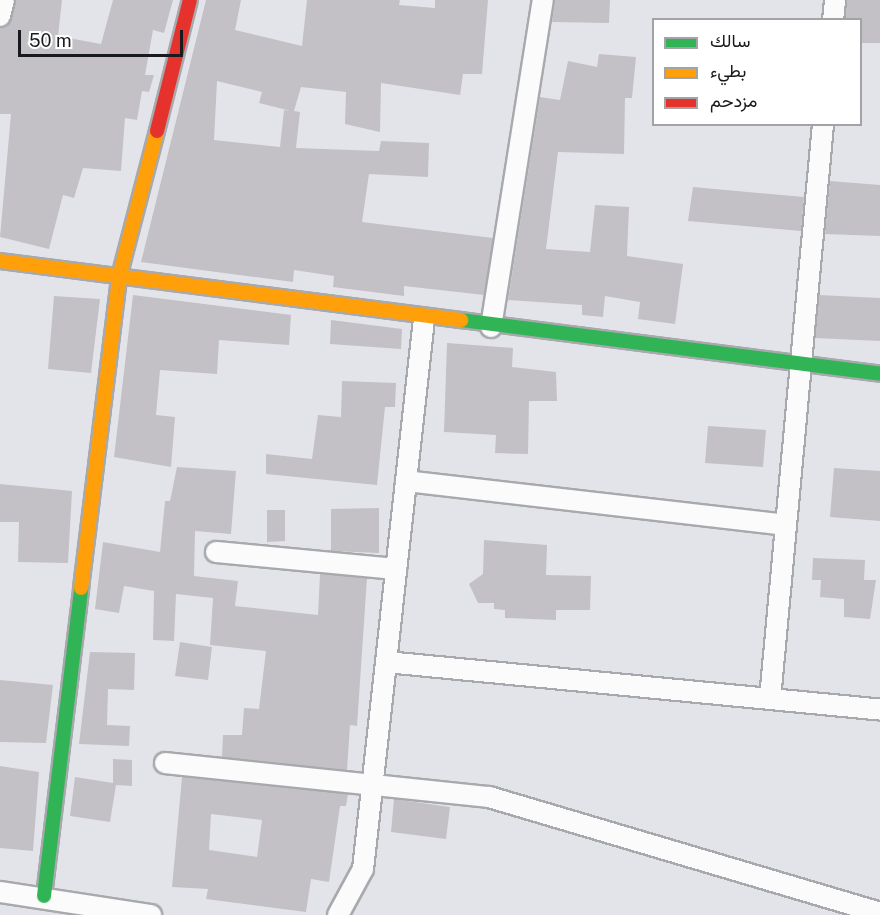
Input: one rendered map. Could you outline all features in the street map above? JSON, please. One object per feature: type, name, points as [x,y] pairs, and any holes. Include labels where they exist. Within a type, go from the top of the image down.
[{"type":"street","points":[[0,16],[4,0]]},
{"type":"street","points":[[44,896],[119,277],[190,0]]},
{"type":"street","points":[[491,327],[543,0]]},
{"type":"street","points":[[833,18],[835,0]]},
{"type":"street","points":[[770,699],[823,126]]},
{"type":"street","points":[[0,261],[424,319],[880,374]]},
{"type":"street","points":[[338,915],[363,868],[424,319]]},
{"type":"street","points":[[406,481],[785,525]]},
{"type":"street","points":[[216,552],[396,569]]},
{"type":"street","points":[[386,662],[880,710]]},
{"type":"street","points":[[165,763],[373,785],[517,804],[880,913]]},
{"type":"street","points":[[0,892],[44,896],[105,909],[152,915]]},
{"type":"building","points":[[16,0],[62,0],[58,36],[101,44],[113,0],[173,0],[164,33],[153,30],[145,75],[154,75],[149,92],[142,91],[137,120],[125,118],[121,171],[83,168],[74,198],[63,195],[49,249],[0,237],[11,114],[0,114],[0,28],[7,27]]},
{"type":"building","points":[[206,0],[241,0],[235,30],[302,46],[307,0],[400,0],[399,5],[435,8],[435,0],[488,0],[482,74],[463,74],[460,95],[381,83],[380,132],[345,124],[346,92],[301,87],[294,111],[300,112],[296,148],[379,151],[381,141],[429,143],[428,177],[369,174],[362,222],[493,238],[484,295],[404,286],[404,296],[333,287],[334,276],[294,270],[293,282],[141,262]],"holes":[[[217,81],[262,92],[259,103],[291,111],[284,110],[280,147],[214,140]]]},
{"type":"building","points":[[555,0],[610,0],[609,23],[552,22]]},
{"type":"building","points":[[847,0],[880,0],[880,43],[862,43],[862,18],[845,18]]},
{"type":"building","points":[[599,54],[636,57],[632,98],[625,98],[624,154],[558,152],[546,249],[590,252],[595,205],[629,207],[627,256],[683,264],[675,324],[638,319],[640,302],[605,296],[603,317],[582,315],[582,305],[508,300],[540,97],[560,100],[568,61],[597,67]]},
{"type":"building","points":[[830,181],[880,185],[880,236],[825,234]]},
{"type":"building","points":[[693,187],[804,197],[801,231],[688,221]]},
{"type":"building","points":[[133,295],[291,315],[289,345],[219,340],[217,374],[160,370],[156,415],[175,417],[171,467],[114,457]]},
{"type":"building","points":[[819,295],[880,298],[880,341],[815,338]]},
{"type":"building","points":[[54,296],[100,299],[91,373],[48,369]]},
{"type":"building","points":[[331,320],[402,329],[401,349],[330,344]]},
{"type":"building","points":[[447,343],[513,348],[512,367],[556,372],[557,401],[529,401],[528,454],[495,453],[496,435],[444,432]]},
{"type":"building","points":[[342,381],[396,383],[395,407],[385,407],[377,485],[266,474],[266,454],[312,459],[318,415],[341,417]]},
{"type":"building","points":[[708,426],[766,430],[763,467],[705,463]]},
{"type":"building","points":[[177,467],[236,471],[231,534],[195,531],[194,576],[238,581],[235,606],[318,615],[320,574],[367,578],[357,726],[350,725],[347,770],[222,757],[223,735],[242,735],[244,708],[259,709],[266,651],[210,645],[213,598],[176,594],[174,641],[153,640],[154,591],[124,586],[119,613],[95,609],[103,542],[160,552],[165,501],[170,501]]},
{"type":"building","points":[[834,468],[880,471],[880,521],[830,517]]},
{"type":"building","points":[[0,484],[72,491],[68,563],[18,562],[19,522],[0,522]]},
{"type":"building","points":[[379,508],[379,553],[331,551],[331,509]]},
{"type":"building","points":[[267,510],[285,510],[285,541],[267,542]]},
{"type":"building","points":[[484,540],[547,545],[546,575],[591,576],[590,610],[556,610],[556,620],[505,618],[505,610],[494,609],[494,603],[478,603],[469,584],[483,574]]},
{"type":"building","points":[[813,558],[865,560],[864,580],[876,580],[870,619],[844,617],[844,599],[820,597],[821,580],[812,580]]},
{"type":"building","points":[[180,642],[212,647],[208,680],[175,676]]},
{"type":"building","points":[[90,652],[135,653],[134,690],[108,689],[107,725],[130,726],[129,746],[79,744]]},
{"type":"building","points":[[0,680],[53,685],[46,743],[0,742]]},
{"type":"building","points":[[113,759],[132,760],[132,786],[116,785],[110,822],[70,816],[75,777],[113,783]]},
{"type":"building","points":[[0,766],[39,772],[33,851],[0,848]]},
{"type":"building","points":[[182,777],[348,794],[346,806],[340,806],[329,882],[311,879],[306,912],[206,899],[208,889],[172,887]],"holes":[[[211,814],[262,820],[257,857],[209,850]]]},
{"type":"building","points":[[394,799],[450,807],[446,839],[391,832]]},
{"type":"traffic: fast","points":[[461,320],[880,374]]},
{"type":"traffic: fast","points":[[44,896],[81,588]]},
{"type":"traffic: slow","points":[[81,588],[119,277],[157,131]]},
{"type":"traffic: slow","points":[[0,261],[461,320]]},
{"type":"traffic: jam","points":[[157,131],[190,0]]}]
